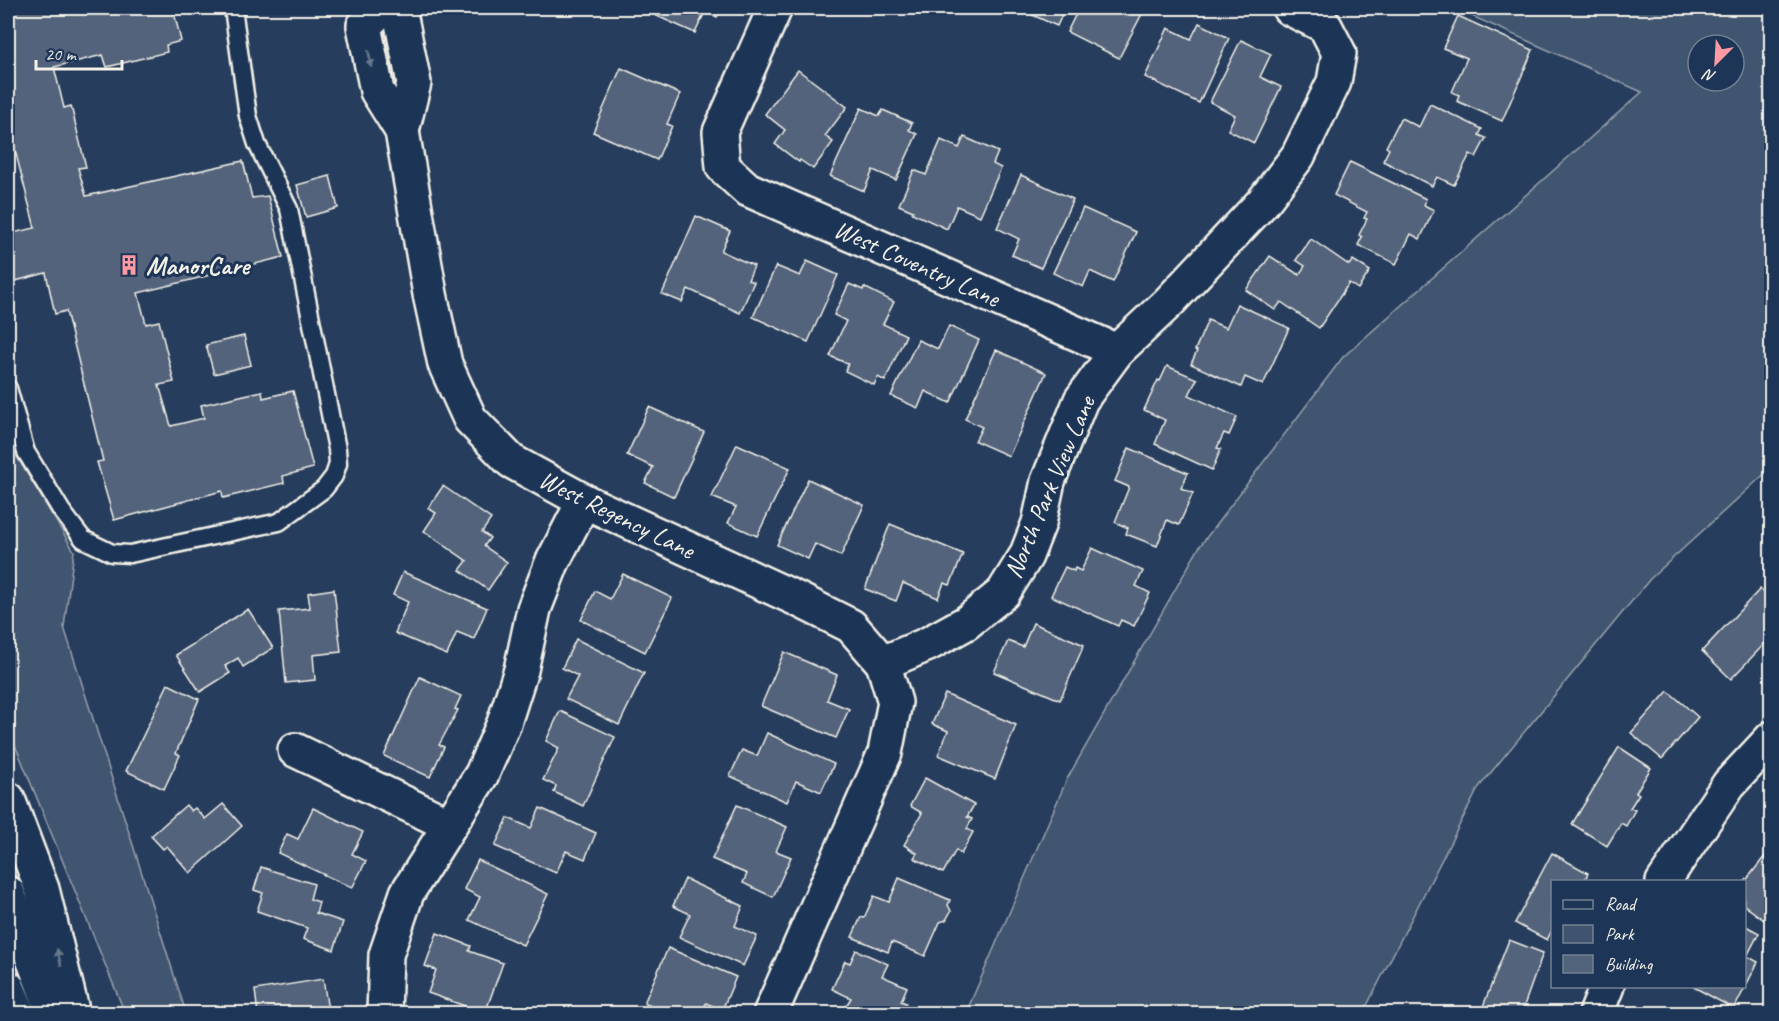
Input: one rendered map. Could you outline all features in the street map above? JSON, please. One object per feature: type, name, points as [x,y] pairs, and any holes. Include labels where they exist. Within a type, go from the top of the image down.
[{"type":"street","points":[[382,8],[364,26],[376,90],[402,130]]},
{"type":"street","points":[[399,8],[414,83],[402,130]]},
{"type":"street","name":"West Coventry Lane","points":[[775,8],[720,132],[723,167],[747,189],[1117,351]]},
{"type":"street","name":"North Park View Lane","points":[[883,663],[928,644],[966,623],[1003,593],[1026,556],[1035,534],[1048,481],[1081,400],[1117,351],[1169,302],[1248,219],[1298,156],[1334,82],[1339,52],[1325,26],[1289,8]]},
{"type":"street","name":"West Regency Lane","points":[[402,130],[430,294],[445,364],[470,419],[511,460],[584,501],[851,626],[883,663]]},
{"type":"street","points":[[384,1014],[386,955],[407,893],[482,774],[504,723],[521,670],[534,609],[552,563],[584,501]]},
{"type":"street","points":[[770,1014],[885,753],[895,702],[883,663]]},
{"type":"street","points":[[1664,880],[1730,784],[1772,738]]},
{"type":"street","points":[[295,750],[450,825]]},
{"type":"street","points":[[8,799],[42,889],[73,1014]]},
{"type":"street","points":[[8,893],[54,1014]]},
{"type":"street","points":[[8,988],[18,1014]]},
{"type":"street","points":[[1596,1014],[1607,988]]},
{"type":"lane","points":[[8,388],[26,452],[61,510],[83,539],[112,553],[130,554],[279,522],[324,489],[334,476],[338,464],[337,449],[289,209],[257,144],[248,117],[233,8]]},
{"type":"green space","points":[[1454,8],[1771,8],[1771,468],[1650,579],[1479,787],[1363,1013],[966,1013],[1067,779],[1200,546],[1343,357],[1642,92]]},
{"type":"green space","points":[[11,447],[74,551],[64,627],[186,1013],[125,1013],[8,731],[8,449]]},
{"type":"building","name":"ManorCare","points":[[8,8],[173,8],[181,41],[166,45],[167,52],[107,67],[103,55],[54,67],[64,108],[71,106],[86,167],[78,168],[86,196],[243,161],[252,198],[268,196],[283,257],[138,293],[146,324],[159,321],[174,382],[159,385],[171,426],[204,418],[201,405],[262,391],[263,398],[293,391],[313,468],[283,476],[284,483],[223,498],[222,491],[114,520],[97,462],[103,461],[66,311],[55,314],[46,273],[8,283],[8,234],[35,228],[8,123]]},
{"type":"building","points":[[639,8],[722,8],[717,17],[705,12],[695,33]]},
{"type":"building","points":[[1017,8],[1065,8],[1057,26]]},
{"type":"building","points":[[1079,8],[1145,8],[1119,58],[1067,32]]},
{"type":"building","points":[[1458,16],[1533,50],[1502,121],[1457,101],[1459,95],[1452,92],[1467,58],[1443,48]]},
{"type":"building","points":[[1199,23],[1229,38],[1199,103],[1145,77],[1168,28],[1191,39]]},
{"type":"building","points":[[1241,40],[1271,54],[1260,77],[1281,87],[1254,143],[1228,130],[1235,115],[1210,102]]},
{"type":"building","points":[[621,68],[680,94],[667,124],[672,126],[657,160],[593,132]]},
{"type":"building","points":[[798,70],[847,107],[825,136],[833,142],[813,169],[800,160],[799,162],[775,144],[785,130],[765,114]]},
{"type":"building","points":[[1430,104],[1482,129],[1479,135],[1486,138],[1476,157],[1470,154],[1454,185],[1437,177],[1432,186],[1383,161],[1389,149],[1386,147],[1401,118],[1419,127]]},
{"type":"building","points":[[861,108],[879,116],[883,110],[912,123],[909,130],[917,134],[896,180],[873,170],[864,191],[830,176]]},
{"type":"building","points":[[964,137],[998,152],[993,164],[1001,168],[980,216],[957,206],[947,229],[899,205],[914,170],[926,175],[941,140],[959,148]]},
{"type":"building","points":[[1350,162],[1426,199],[1424,205],[1434,210],[1420,239],[1411,234],[1396,264],[1358,245],[1362,237],[1359,235],[1367,219],[1364,218],[1367,212],[1334,195]]},
{"type":"building","points":[[1021,175],[1073,199],[1041,268],[1012,255],[1019,239],[997,228]]},
{"type":"building","points":[[330,176],[338,208],[306,217],[297,185]]},
{"type":"building","points":[[1083,208],[1136,232],[1113,282],[1090,271],[1083,287],[1053,273]]},
{"type":"building","points":[[696,216],[730,231],[721,251],[754,266],[748,280],[754,282],[740,313],[688,289],[682,302],[662,294]]},
{"type":"building","points":[[1311,239],[1349,265],[1353,260],[1370,271],[1358,289],[1349,283],[1319,328],[1281,302],[1275,310],[1246,290],[1270,256],[1299,275],[1305,266],[1296,260]]},
{"type":"building","points":[[807,261],[838,275],[808,342],[753,317],[776,266],[800,276]]},
{"type":"building","points":[[849,284],[863,290],[864,287],[894,302],[883,324],[906,335],[885,381],[878,377],[874,385],[845,371],[848,364],[830,356],[846,321],[834,315]]},
{"type":"building","points":[[1237,304],[1289,328],[1263,385],[1245,377],[1241,387],[1191,364],[1208,320],[1226,328]]},
{"type":"building","points":[[949,326],[979,340],[950,403],[925,391],[918,408],[891,396],[918,340],[938,349]]},
{"type":"building","points":[[244,336],[251,365],[214,374],[206,345]]},
{"type":"building","points":[[996,350],[1046,373],[1009,456],[975,441],[982,427],[965,419]]},
{"type":"building","points":[[1167,366],[1197,379],[1189,395],[1237,417],[1229,435],[1224,433],[1217,448],[1221,449],[1212,470],[1155,444],[1165,420],[1144,410]]},
{"type":"building","points":[[649,407],[704,432],[674,497],[645,483],[653,467],[627,455]]},
{"type":"building","points":[[737,444],[790,468],[757,536],[728,523],[736,507],[712,497]]},
{"type":"building","points":[[1129,448],[1188,473],[1181,488],[1193,493],[1179,525],[1167,520],[1157,546],[1126,534],[1128,528],[1115,522],[1129,487],[1115,481]]},
{"type":"building","points":[[808,479],[864,505],[841,556],[815,544],[808,559],[777,545]]},
{"type":"building","points":[[443,486],[491,519],[482,532],[490,538],[484,546],[507,562],[488,590],[460,570],[467,561],[424,531],[436,513],[428,508]]},
{"type":"building","points":[[890,524],[963,554],[950,585],[944,583],[938,598],[903,583],[896,601],[865,589]]},
{"type":"building","points":[[1092,548],[1143,571],[1136,586],[1150,593],[1134,626],[1121,620],[1118,626],[1051,596],[1065,567],[1081,571]]},
{"type":"building","points":[[403,572],[487,608],[474,639],[457,632],[447,655],[395,633],[408,602],[393,595]]},
{"type":"building","points":[[623,574],[672,598],[645,652],[581,620],[595,591],[610,599]]},
{"type":"building","points":[[334,589],[341,652],[313,655],[315,680],[286,683],[279,611],[310,608],[308,593]]},
{"type":"building","points":[[1760,589],[1772,600],[1772,636],[1731,679],[1702,651]]},
{"type":"building","points":[[248,609],[273,648],[243,667],[238,658],[225,666],[230,673],[200,692],[176,655]]},
{"type":"building","points":[[1033,623],[1084,645],[1060,700],[994,672],[1008,641],[1023,647]]},
{"type":"building","points":[[576,639],[644,673],[619,725],[566,699],[578,676],[562,668]]},
{"type":"building","points":[[784,652],[837,675],[827,700],[849,709],[836,738],[761,706]]},
{"type":"building","points":[[420,677],[461,696],[455,709],[458,710],[439,745],[444,747],[430,777],[384,756]]},
{"type":"building","points":[[168,684],[199,699],[176,753],[180,755],[164,789],[126,771]]},
{"type":"building","points":[[1668,691],[1698,717],[1662,759],[1631,733]]},
{"type":"building","points":[[945,694],[1016,725],[995,779],[938,755],[948,731],[932,724]]},
{"type":"building","points":[[560,711],[615,737],[583,806],[554,792],[556,786],[543,780],[559,748],[546,741]]},
{"type":"building","points":[[767,733],[834,764],[821,792],[796,781],[787,802],[730,776],[742,750],[757,756]]},
{"type":"building","points":[[1619,747],[1651,768],[1636,792],[1639,794],[1630,808],[1635,810],[1626,826],[1621,823],[1607,846],[1572,824]]},
{"type":"building","points":[[925,778],[974,805],[967,817],[972,819],[967,829],[973,832],[961,854],[956,850],[943,873],[914,858],[917,853],[904,845],[922,813],[910,806]]},
{"type":"building","points":[[223,804],[242,826],[190,873],[167,846],[163,849],[151,836],[186,805],[191,811],[195,808],[205,819]]},
{"type":"building","points":[[737,805],[787,827],[776,851],[791,857],[773,897],[743,883],[747,874],[712,859]]},
{"type":"building","points":[[313,808],[363,832],[352,854],[366,861],[352,888],[278,853],[287,834],[298,839]]},
{"type":"building","points":[[540,808],[596,833],[585,859],[566,851],[556,873],[495,846],[508,818],[531,828]]},
{"type":"building","points":[[1772,847],[1772,910],[1764,920],[1746,906],[1746,880]]},
{"type":"building","points":[[1552,853],[1588,873],[1585,880],[1551,880],[1551,932],[1547,940],[1515,923]]},
{"type":"building","points":[[478,860],[548,894],[523,945],[469,920],[480,897],[464,889]]},
{"type":"building","points":[[261,867],[314,884],[310,899],[319,902],[316,913],[343,922],[334,950],[303,939],[307,928],[257,911],[263,893],[254,890]]},
{"type":"building","points":[[899,878],[950,900],[948,905],[951,911],[946,920],[940,922],[925,956],[892,942],[888,952],[852,937],[874,896],[889,902]]},
{"type":"building","points":[[685,879],[743,906],[735,926],[757,936],[743,966],[679,937],[690,914],[673,906]]},
{"type":"building","points":[[1746,926],[1759,933],[1747,956],[1758,962],[1746,986]]},
{"type":"building","points":[[437,933],[471,946],[469,951],[503,963],[485,1013],[428,993],[436,970],[425,966]]},
{"type":"building","points":[[1509,940],[1543,953],[1521,1014],[1480,1014]]},
{"type":"building","points":[[668,948],[736,977],[722,1010],[706,1003],[702,1014],[668,1014],[644,1003]]},
{"type":"building","points":[[856,950],[888,964],[882,976],[907,987],[901,1001],[906,1003],[901,1014],[841,1014],[851,998],[832,989],[845,961],[850,963]]},
{"type":"building","points":[[323,979],[328,1010],[313,1012],[313,1014],[258,1014],[255,990]]},
{"type":"building","points":[[1696,988],[1745,988],[1734,1009]]},
{"type":"place","name":"ManorCare","points":[[129,265]]}]
